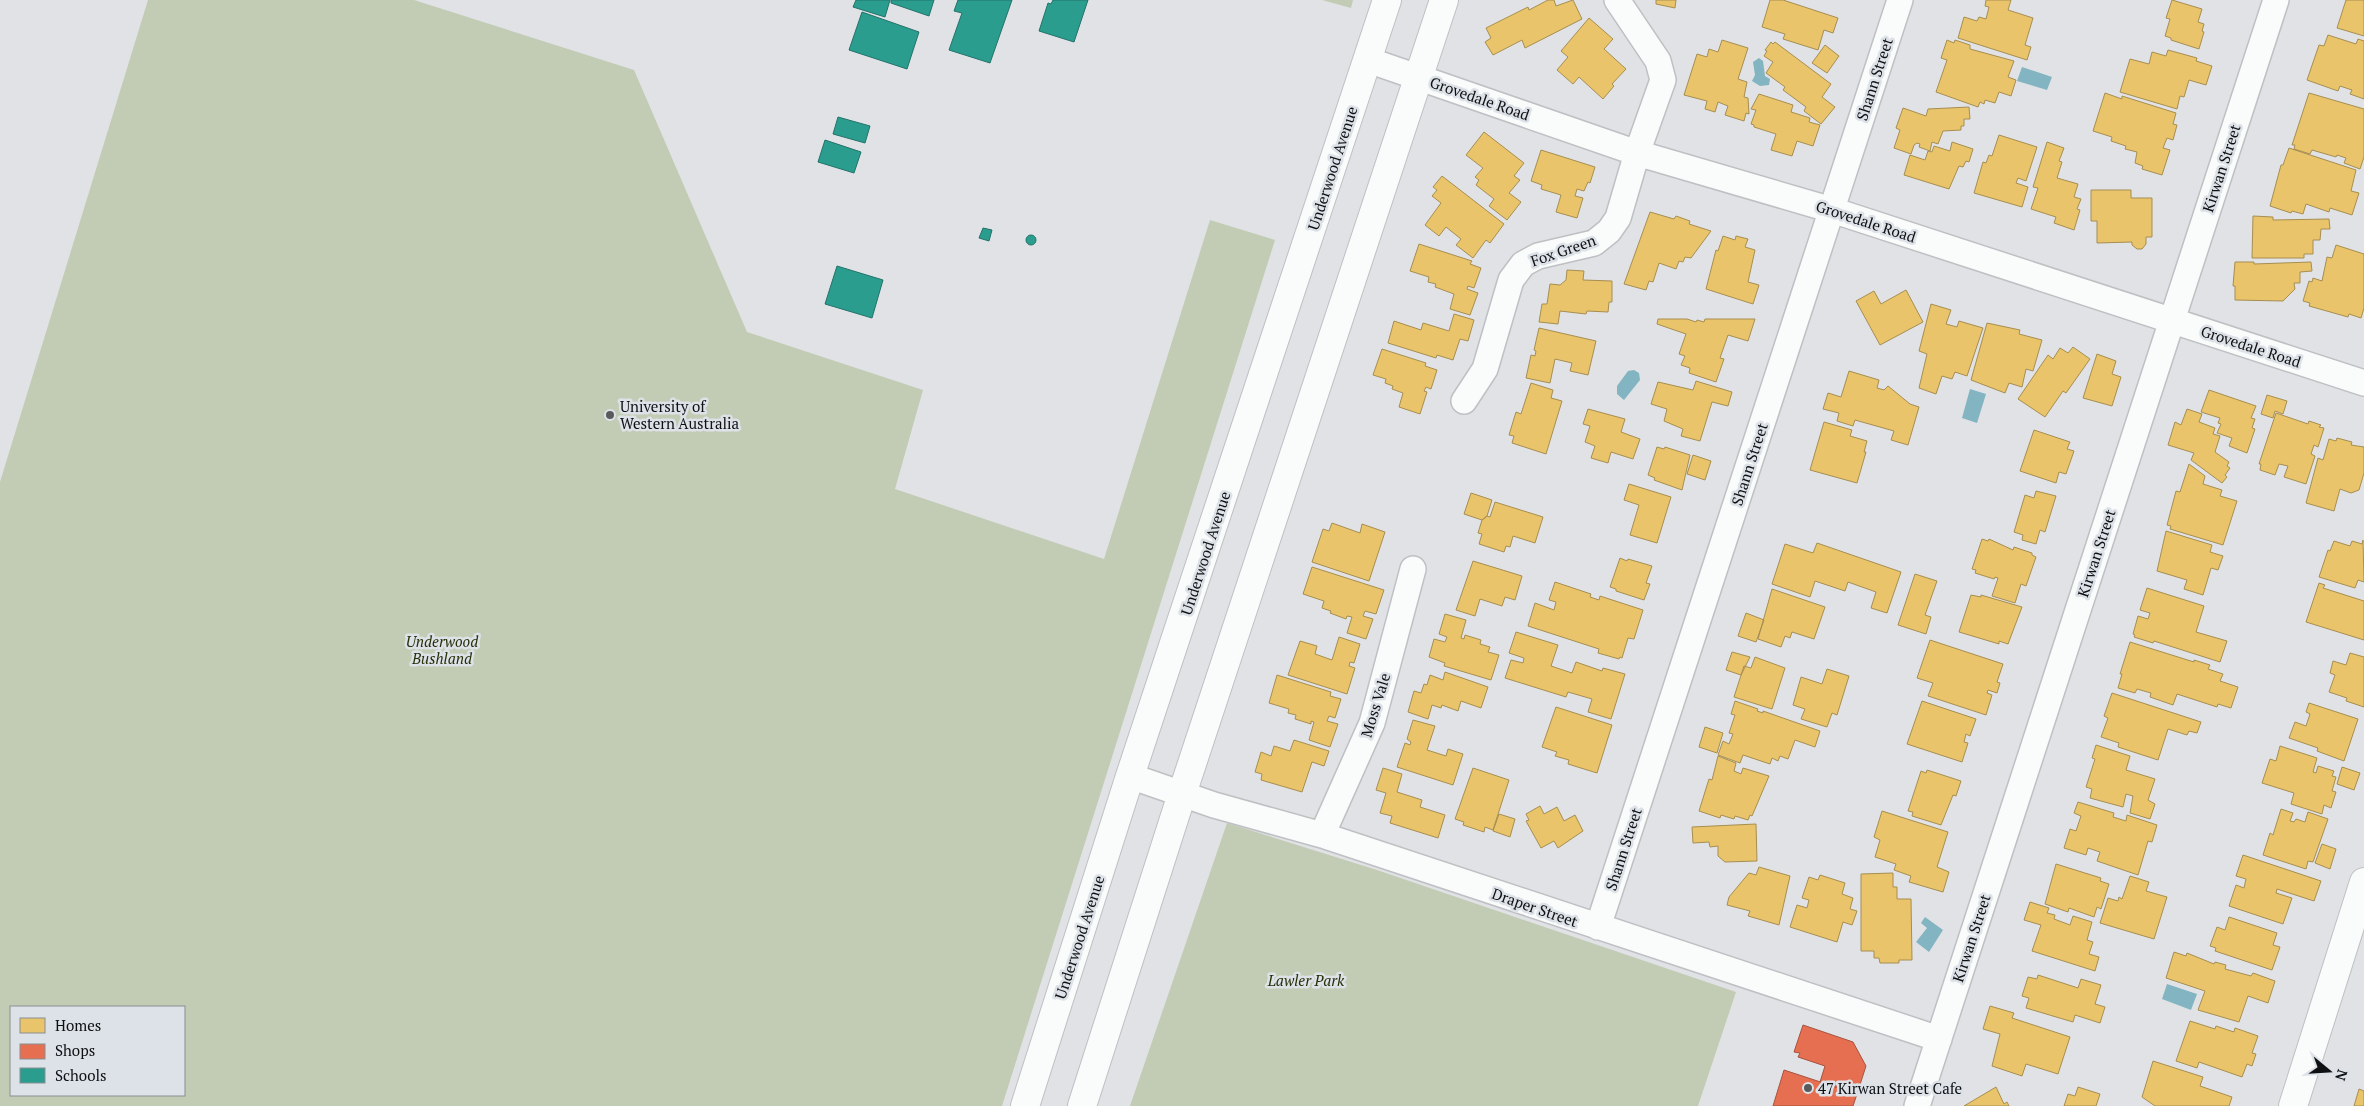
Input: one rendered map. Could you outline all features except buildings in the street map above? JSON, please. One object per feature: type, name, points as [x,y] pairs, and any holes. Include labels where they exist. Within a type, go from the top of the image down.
[{"type":"main road","name":"Underwood Avenue","points":[[1025,1106],[1130,776],[1387,0]]},
{"type":"main road","points":[[1082,1106],[1182,794],[1444,0]]},
{"type":"main road","points":[[2293,1106],[2364,882]]},
{"type":"street","name":"Fox Green","points":[[1464,402],[1485,369],[1511,280],[1523,264],[1538,256],[1594,243],[1609,231],[1618,218],[1637,152],[1663,80],[1658,61],[1617,0]]},
{"type":"street","name":"Shann Street","points":[[1598,928],[1900,0]]},
{"type":"street","name":"Kirwan Street","points":[[1917,1106],[2276,0]]},
{"type":"street","name":"Grovedale Road","points":[[1368,60],[1637,152],[1832,210],[2364,383]]},
{"type":"street","name":"Moss Vale","points":[[1322,835],[1372,723],[1413,569]]},
{"type":"street","name":"Draper Street","points":[[1130,776],[1182,794],[1322,835],[1598,928],[1939,1039]]},
{"type":"green space","name":"Underwood Bushland","points":[[148,0],[414,0],[634,70],[747,332],[923,390],[895,489],[1104,559],[1210,220],[1275,240],[1002,1106],[0,1106],[0,482]]},
{"type":"green space","points":[[1322,0],[1353,0],[1351,8]]},
{"type":"green space","name":"Lawler Park","points":[[1227,823],[1377,870],[1736,992],[1698,1106],[1130,1106]]},
{"type":"water","points":[[1759,58],[1763,61],[1765,76],[1770,79],[1769,85],[1760,86],[1752,81],[1755,75],[1753,62]]},
{"type":"water","points":[[2022,67],[2052,77],[2047,90],[2017,81]]},
{"type":"water","points":[[1634,370],[1639,373],[1640,380],[1624,400],[1617,394],[1617,386],[1628,371]]},
{"type":"water","points":[[1970,389],[1986,394],[1977,423],[1962,418]]},
{"type":"water","points":[[1925,917],[1943,930],[1929,952],[1916,942],[1927,928],[1921,923]]},
{"type":"water","points":[[2167,984],[2197,994],[2191,1010],[2162,999]]},
{"type":"place","name":"University of Western Australia","points":[[610,415]]},
{"type":"place","name":"47 Kirwan Street Cafe","points":[[1808,1088]]}]
